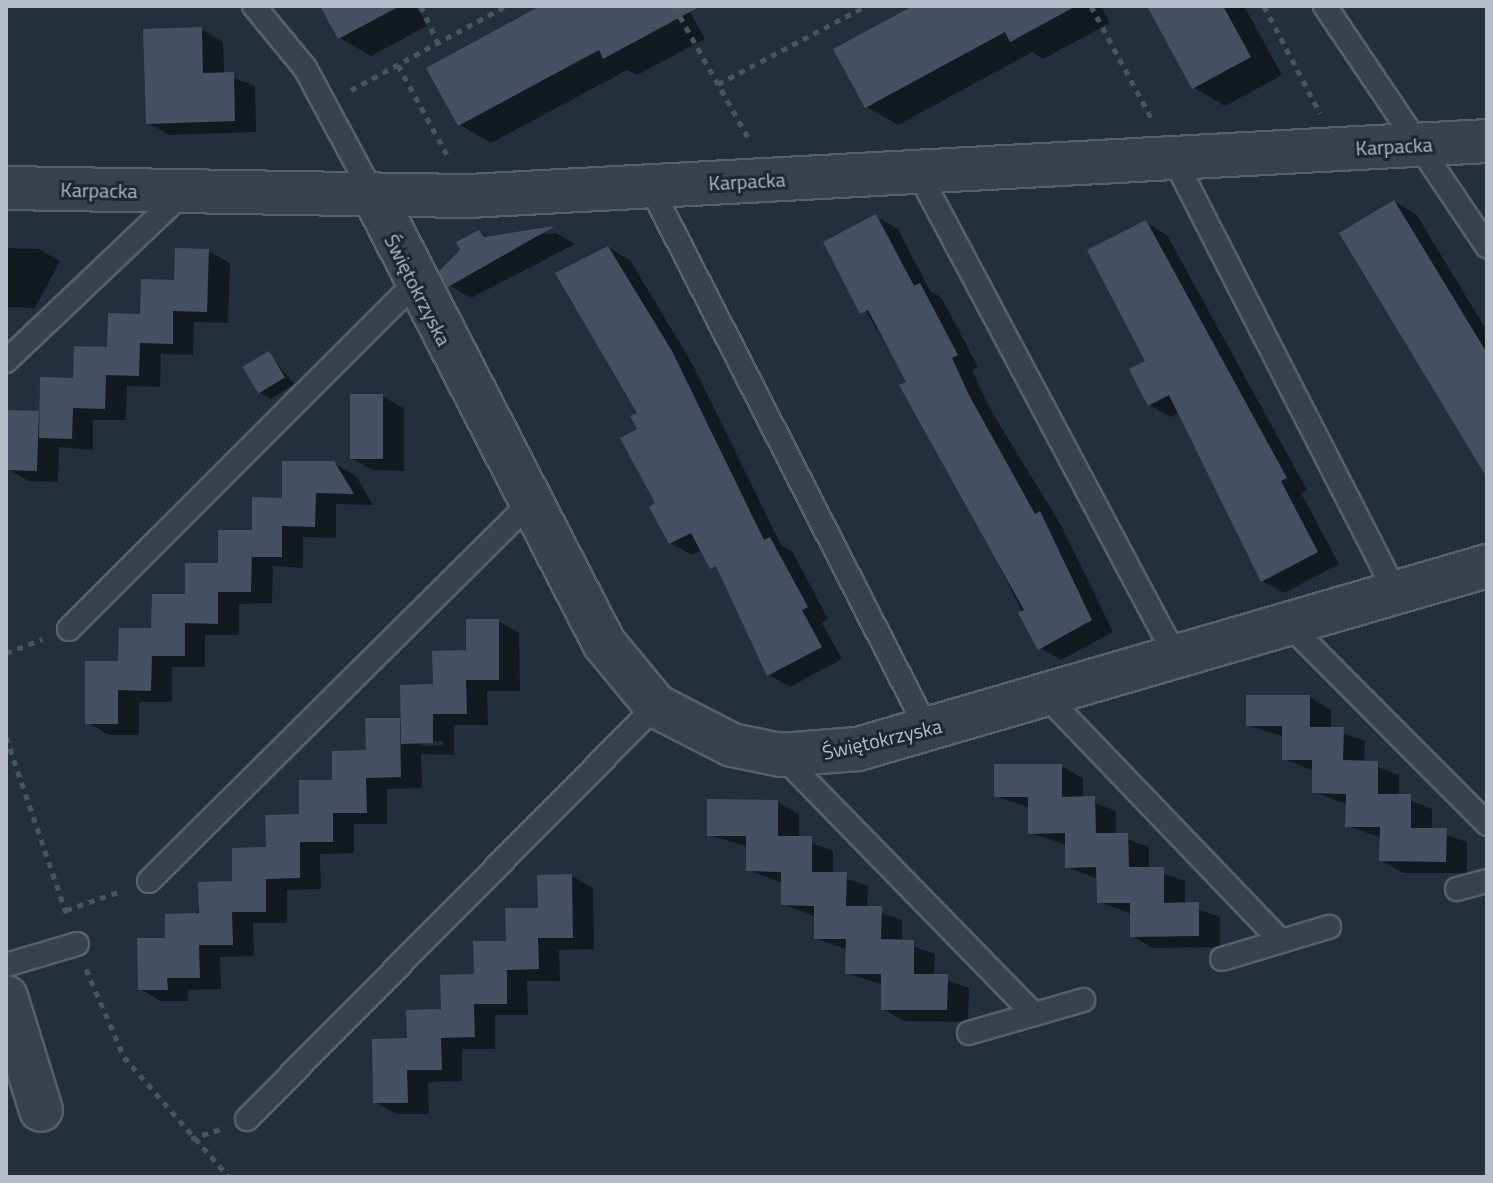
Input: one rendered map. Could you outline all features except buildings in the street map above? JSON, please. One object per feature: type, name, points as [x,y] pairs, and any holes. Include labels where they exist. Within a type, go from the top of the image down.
[{"type":"street","name":"Karpacka","points":[[6,188],[375,198],[469,196],[1487,141]]},
{"type":"street","name":"Świętokrzyska","points":[[375,198],[414,284],[604,643],[656,706],[732,745],[781,755],[858,749],[1487,566]]},
{"type":"street","points":[[6,997],[41,1110]]},
{"type":"lane","points":[[254,6],[325,104],[375,198]]},
{"type":"lane","points":[[1325,6],[1425,144],[1487,246]]},
{"type":"lane","points":[[1173,157],[1396,593]]},
{"type":"lane","points":[[918,172],[1176,657]]},
{"type":"lane","points":[[650,186],[927,729]]},
{"type":"lane","points":[[6,361],[183,192]]},
{"type":"lane","points":[[69,629],[414,284]]},
{"type":"lane","points":[[149,881],[530,503]]},
{"type":"lane","points":[[1288,624],[1487,824]]},
{"type":"lane","points":[[1045,695],[1281,941]]},
{"type":"lane","points":[[247,1119],[656,706]]},
{"type":"lane","points":[[781,755],[1034,1014]]},
{"type":"lane","points":[[1457,889],[1487,881]]},
{"type":"lane","points":[[1222,959],[1329,927]]},
{"type":"lane","points":[[6,965],[77,944]]},
{"type":"lane","points":[[969,1033],[1083,1000]]},
{"type":"path","points":[[421,6],[438,43]]},
{"type":"path","points":[[325,104],[506,6]]},
{"type":"path","points":[[674,6],[772,180]]},
{"type":"path","points":[[1091,6],[1173,157]]},
{"type":"path","points":[[1264,6],[1339,149]]},
{"type":"path","points":[[718,84],[861,7]]},
{"type":"path","points":[[398,65],[469,196]]},
{"type":"path","points":[[6,653],[69,629]]},
{"type":"path","points":[[66,910],[149,881]]},
{"type":"path","points":[[191,1139],[229,1177]]}]
